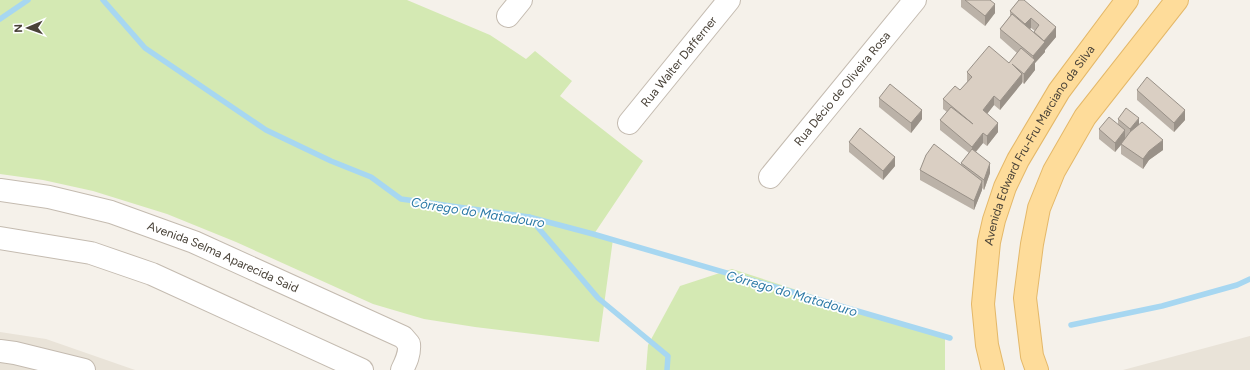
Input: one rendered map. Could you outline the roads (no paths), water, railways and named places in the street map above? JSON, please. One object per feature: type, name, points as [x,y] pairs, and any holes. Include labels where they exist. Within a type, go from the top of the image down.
[{"type":"main road","name":"Avenida Edward Fru-Fru Marciano da Silva","points":[[993,370],[987,344],[984,304],[989,242],[994,220],[1008,180],[1018,160],[1059,91],[1127,0]]},
{"type":"main road","name":"Avenida Edward Fru-Fru Marciano da Silva","points":[[1036,370],[1032,356],[1025,298],[1032,244],[1039,208],[1054,171],[1085,117],[1177,0]]},
{"type":"street","name":"Rua Walter Dafferner","points":[[629,123],[729,0]]},
{"type":"street","name":"Rua Décio de Oliveira Rosa","points":[[770,177],[915,0]]},
{"type":"street","name":"Avenida Selma Aparecida Said","points":[[0,190],[49,197],[111,212],[194,242],[235,260],[403,337],[410,344],[410,350],[402,370]]},
{"type":"street","points":[[0,238],[91,253],[152,274],[362,370]]},
{"type":"street","points":[[12,358],[58,367],[84,370]]},
{"type":"waterway","name":"Córrego do Matadouro","points":[[0,19],[28,0]]},
{"type":"waterway","name":"Córrego do Matadouro","points":[[103,0],[145,48],[266,130],[331,161],[371,177],[401,199],[529,217],[593,234],[950,338]]},
{"type":"waterway","points":[[529,217],[598,298],[668,356],[667,370]]},
{"type":"waterway","name":"Córrego do Matadouro","points":[[1071,325],[1162,306],[1237,285],[1250,279]]}]
